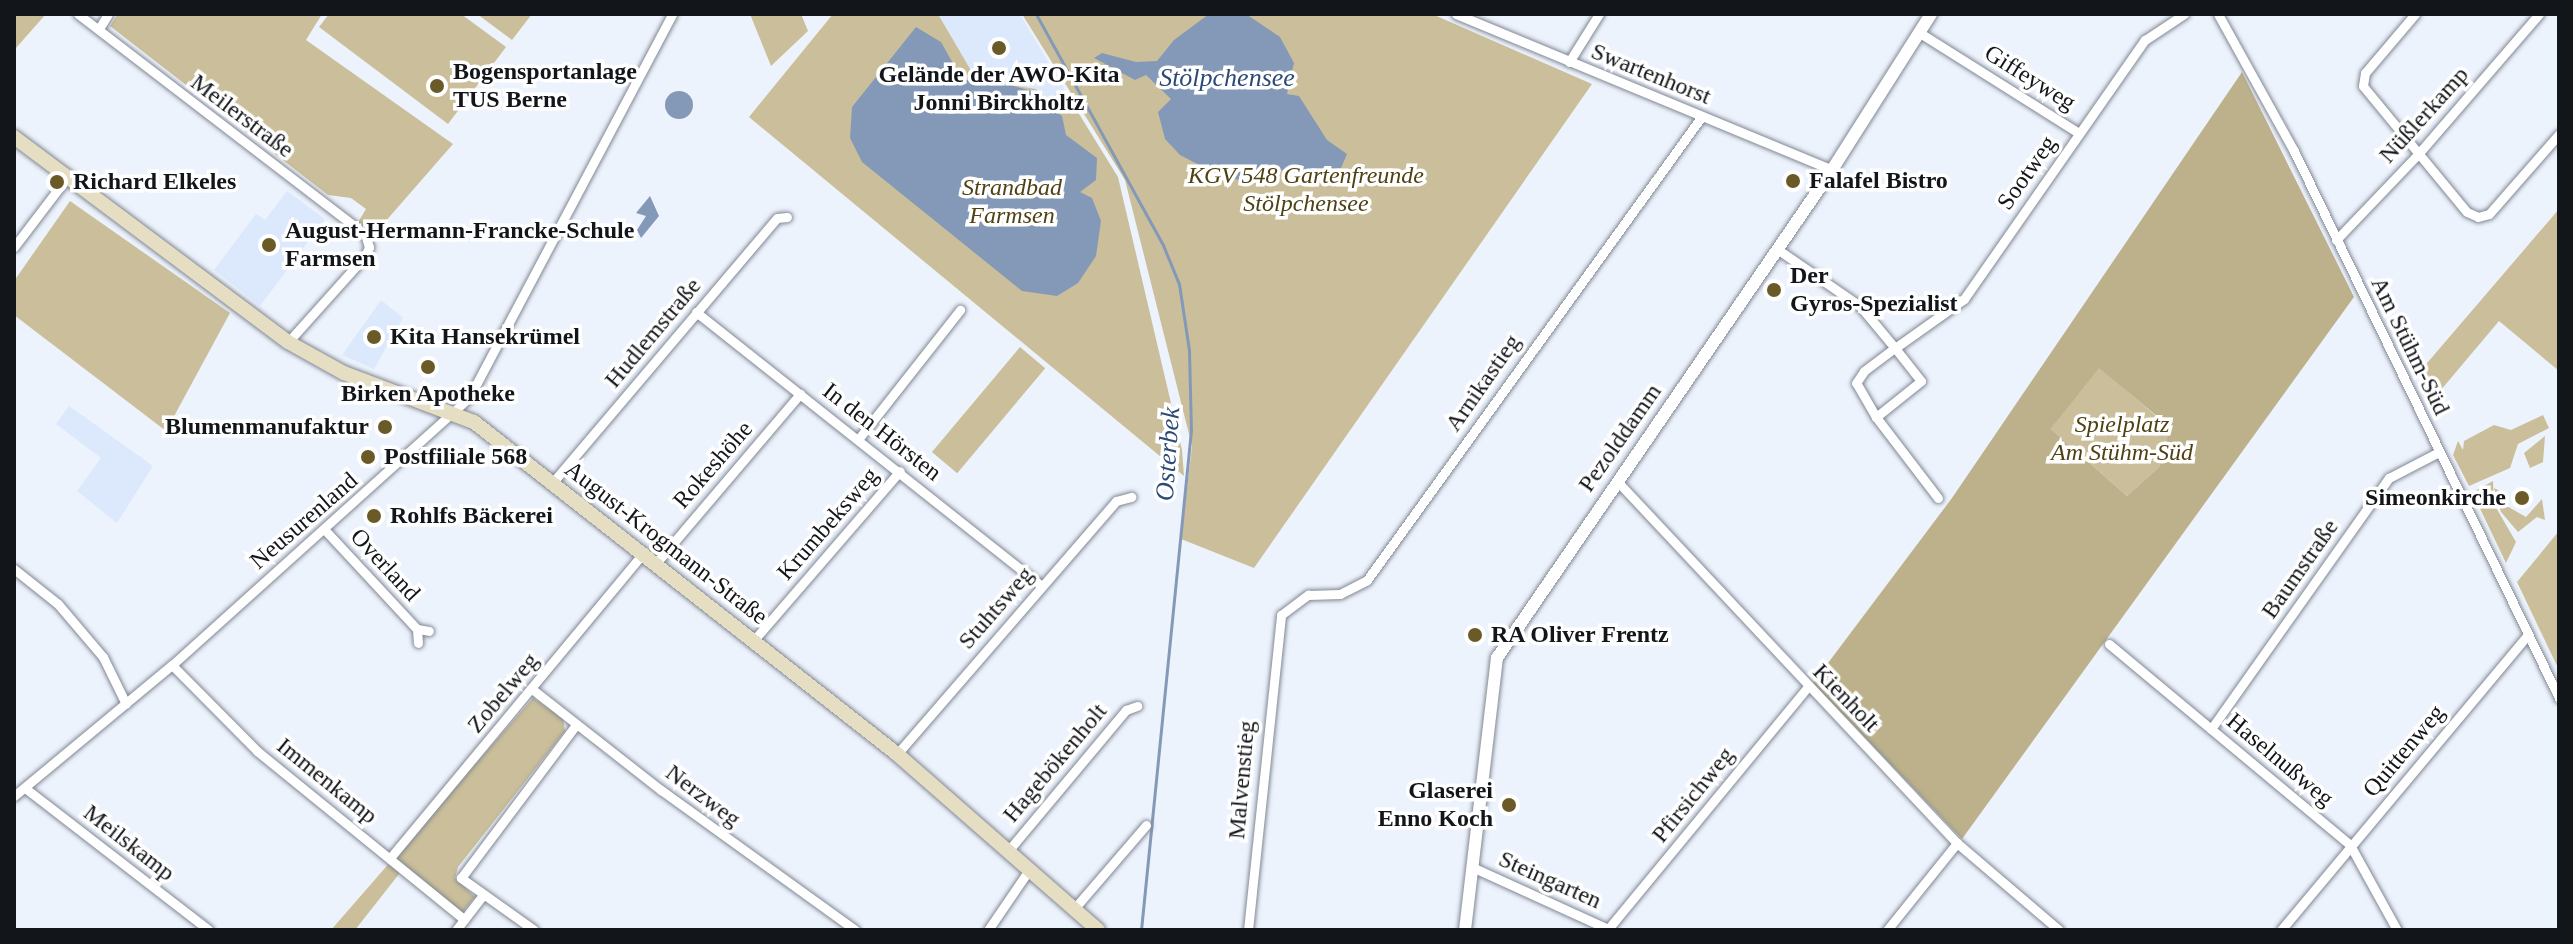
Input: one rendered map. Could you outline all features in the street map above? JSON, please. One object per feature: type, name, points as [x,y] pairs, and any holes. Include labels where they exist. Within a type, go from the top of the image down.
[{"type":"main road","name":"August-Krogmann-Straße","points":[[14,137],[288,342],[344,373],[474,422],[657,562],[897,754],[1098,930]]},
{"type":"street","name":"Meilerstraße","points":[[78,14],[100,27],[159,78],[357,226],[368,239],[365,256],[288,342]]},
{"type":"street","points":[[100,27],[108,14]]},
{"type":"street","name":"Neusurenland","points":[[14,796],[172,665],[455,414],[494,353],[672,14]]},
{"type":"street","name":"Swartenhorst","points":[[1456,14],[1832,170]]},
{"type":"street","points":[[1569,62],[1599,14]]},
{"type":"street","name":"Pezolddamm","points":[[1465,930],[1497,658],[1832,170],[1931,14]]},
{"type":"street","name":"Sootweg","points":[[1876,417],[1856,383],[1895,348],[1964,299],[2145,40],[2184,14]]},
{"type":"street","name":"Am Stühm-Süd","points":[[2218,14],[2336,240],[2559,698]]},
{"type":"street","points":[[2415,14],[2363,82],[2455,201],[2481,217],[2497,206],[2559,134]]},
{"type":"street","name":"Nüßlerkamp","points":[[2336,240],[2419,153],[2539,14]]},
{"type":"street","name":"Giffeyweg","points":[[1920,33],[2079,133]]},
{"type":"street","name":"Arnikastieg","points":[[1275,634],[1281,615],[1293,602],[1308,595],[1340,594],[1367,580],[1702,116]]},
{"type":"street","points":[[14,247],[68,176]]},
{"type":"street","name":"Hudlemstraße","points":[[553,482],[777,218],[787,217]]},
{"type":"street","points":[[1777,249],[1860,306],[1921,381],[1876,417],[1938,498]]},
{"type":"street","points":[[860,437],[960,310]]},
{"type":"street","name":"In den Hörsten","points":[[696,312],[860,437],[1042,586]]},
{"type":"street","name":"Rokeshöhe","points":[[657,562],[800,394]]},
{"type":"street","name":"Baumstraße","points":[[2211,729],[2389,478],[2439,452]]},
{"type":"street","name":"Krumbeksweg","points":[[754,640],[900,471]]},
{"type":"street","name":"Kienholt","points":[[1617,481],[1957,843],[2059,930]]},
{"type":"street","name":"Stuhtsweg","points":[[897,754],[1116,501],[1131,497]]},
{"type":"street","name":"Overland","points":[[324,529],[417,629],[429,631]]},
{"type":"street","name":"Zobelweg","points":[[390,858],[644,552]]},
{"type":"street","points":[[14,569],[58,604],[103,657],[126,704]]},
{"type":"street","name":"Overland","points":[[417,629],[418,643]]},
{"type":"street","name":"Malvenstieg","points":[[1248,930],[1275,634]]},
{"type":"street","name":"Quittenweg","points":[[2281,930],[2528,635]]},
{"type":"street","name":"Haselnußweg","points":[[2109,644],[2350,845],[2397,930]]},
{"type":"street","name":"Immenkamp","points":[[172,665],[257,751],[464,919]]},
{"type":"street","name":"Pfirsichweg","points":[[1610,929],[1808,687]]},
{"type":"street","name":"Nerzweg","points":[[532,689],[576,725],[855,930]]},
{"type":"street","name":"Hagebökenholt","points":[[1008,851],[1126,710],[1137,706]]},
{"type":"street","points":[[534,930],[461,878],[576,725]]},
{"type":"street","name":"Meilskamp","points":[[25,788],[209,930]]},
{"type":"street","points":[[1073,910],[1146,825]]},
{"type":"street","points":[[1887,930],[1957,843]]},
{"type":"street","name":"Steingarten","points":[[1472,867],[1610,929]]},
{"type":"street","points":[[988,930],[1029,870]]},
{"type":"street","points":[[456,930],[483,895]]},
{"type":"shaded area","name":"Gelände der AWO-Kita Jonni Birckholtz","points":[[938,14],[1020,14],[1076,109],[1062,112],[1035,89],[976,79]]},
{"type":"shaded area","points":[[2242,72],[2354,297],[1962,839],[1813,683],[1952,498]],"holes":[[[2099,368],[2170,427],[2159,467],[2127,496],[2051,429]]]},
{"type":"shaded area","name":"August-Hermann-Francke-Schule Farmsen","points":[[287,191],[325,219],[260,306],[214,270],[256,214],[265,220]]},
{"type":"shaded area","name":"Kita Hansekrümel","points":[[381,300],[403,318],[374,369],[342,355]]},
{"type":"shaded area","points":[[69,406],[153,466],[117,523],[77,491],[101,458],[56,424]]},
{"type":"green space","points":[[14,14],[46,14],[16,48],[14,46]]},
{"type":"green space","points":[[118,14],[322,14],[306,40],[453,144],[371,238],[357,224],[366,209],[351,198],[328,195],[110,26]]},
{"type":"green space","name":"Bogensportanlage TUS Berne","points":[[329,14],[461,14],[506,47],[448,124],[319,27]]},
{"type":"green space","points":[[477,14],[532,14],[512,40]]},
{"type":"green space","points":[[750,14],[801,14],[808,31],[771,66]]},
{"type":"green space","name":"Strandbad Farmsen","points":[[833,14],[938,14],[976,79],[1036,89],[1062,112],[1076,109],[1118,177],[1182,450],[1184,476],[749,117]]},
{"type":"green space","name":"KGV 548 Gartenfreunde Stölpchensee","points":[[1022,14],[1432,14],[1592,84],[1254,568],[1181,539],[1192,446],[1125,180]]},
{"type":"green space","points":[[70,201],[230,313],[166,431],[14,315],[14,281]]},
{"type":"green space","points":[[2559,209],[2559,371],[2499,321],[2435,397],[2422,369]]},
{"type":"green space","points":[[1020,347],[1045,368],[957,473],[932,452]]},
{"type":"green space","name":"Spielplatz Am Stühm-Süd","points":[[2099,367],[2170,428],[2159,467],[2127,496],[2051,429]]},
{"type":"green space","points":[[2543,415],[2549,428],[2518,444],[2510,468],[2469,486],[2453,455],[2458,441],[2463,450],[2464,441],[2494,425],[2511,430]]},
{"type":"green space","points":[[2545,436],[2543,462],[2530,468],[2524,453]]},
{"type":"green space","points":[[2493,481],[2494,504],[2516,542],[2506,563],[2475,498],[2475,491]]},
{"type":"green space","points":[[2494,488],[2502,492],[2505,505],[2526,517],[2542,499],[2545,520],[2537,517],[2518,532],[2501,512]]},
{"type":"green space","points":[[2559,531],[2559,670],[2517,582]]},
{"type":"green space","points":[[533,698],[563,718],[565,731],[458,867],[455,878],[475,897],[462,913],[403,869],[355,930],[331,930]]},
{"type":"water","name":"Stölpchensee","points":[[1209,14],[1246,14],[1280,37],[1294,63],[1287,94],[1299,96],[1327,140],[1347,154],[1341,168],[1267,170],[1261,180],[1248,183],[1211,171],[1180,155],[1165,139],[1158,112],[1171,99],[1146,75],[1135,80],[1094,58],[1102,53],[1136,62],[1157,61],[1174,40]]},
{"type":"water","points":[[916,27],[941,42],[960,76],[969,81],[995,81],[1032,91],[1062,116],[1066,135],[1097,158],[1096,180],[1080,192],[1092,198],[1101,221],[1096,256],[1078,283],[1057,296],[1022,291],[862,162],[850,138],[852,107]]},
{"type":"water","points":[[679,91],[689,95],[693,105],[689,115],[679,119],[669,115],[665,105],[669,95]]},
{"type":"water","points":[[650,196],[659,216],[641,238],[637,230],[646,216],[636,213]]},
{"type":"waterway","name":"Osterbek","points":[[1036,14],[1163,245],[1179,284],[1189,350],[1191,430],[1141,930]]},
{"type":"place","name":"Gelände der AWO-Kita Jonni Birckholtz","points":[[999,48]]},
{"type":"place","name":"Bogensportanlage TUS Berne","points":[[437,86]]},
{"type":"place","name":"Falafel Bistro","points":[[1793,181]]},
{"type":"place","name":"Richard Elkeles","points":[[57,182]]},
{"type":"place","name":"August-Hermann-Francke-Schule Farmsen","points":[[269,245]]},
{"type":"place","name":"Der Gyros-Spezialist","points":[[1774,290]]},
{"type":"place","name":"Kita Hansekrümel","points":[[374,337]]},
{"type":"place","name":"Birken Apotheke","points":[[428,367]]},
{"type":"place","name":"Blumenmanufaktur","points":[[385,427]]},
{"type":"place","name":"Postfiliale 568","points":[[368,457]]},
{"type":"place","name":"Simeonkirche","points":[[2522,498]]},
{"type":"place","name":"Rohlfs Bäckerei","points":[[374,516]]},
{"type":"place","name":"RA Oliver Frentz","points":[[1475,635]]},
{"type":"place","name":"Glaserei Enno Koch","points":[[1509,805]]}]
